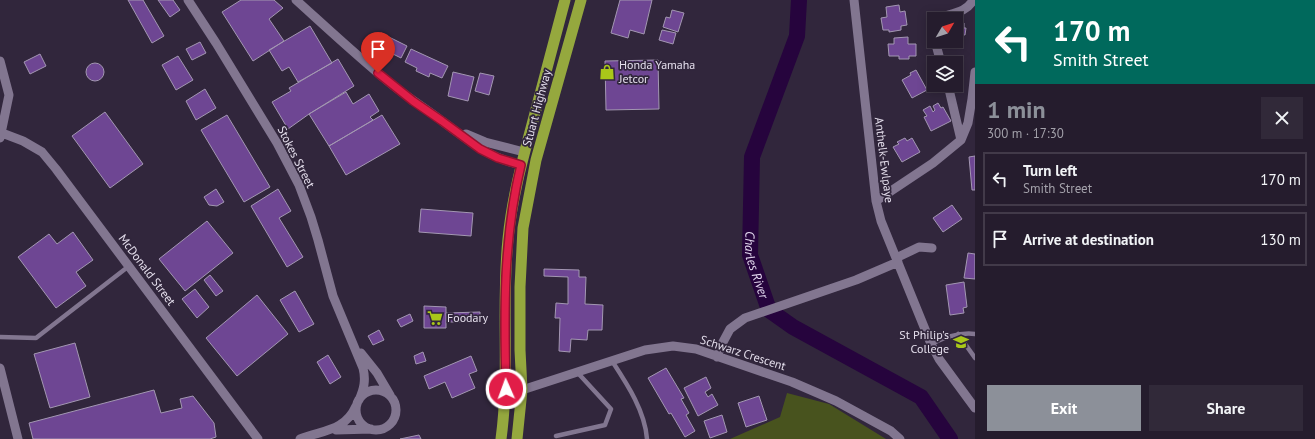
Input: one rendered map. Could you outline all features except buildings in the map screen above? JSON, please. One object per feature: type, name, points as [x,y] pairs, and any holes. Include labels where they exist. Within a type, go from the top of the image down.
[{"type":"highway","name":"Stuart Highway","points":[[501,439],[506,389],[505,287],[508,241],[515,191],[565,0]]},
{"type":"highway","name":"Stuart Highway","points":[[517,439],[522,390],[520,350],[523,228],[538,155],[581,0]]},
{"type":"highway","points":[[524,152],[538,155]]},
{"type":"highway","points":[[521,165],[535,168]]},
{"type":"highway","points":[[506,389],[522,390]]},
{"type":"street","name":"Stokes Street","points":[[188,0],[216,43],[289,165],[311,217],[332,296],[351,339]]},
{"type":"street","points":[[296,0],[390,83],[413,101],[488,154],[521,165]]},
{"type":"street","name":"Anthelk-Ewlpaye","points":[[854,0],[876,201],[881,221],[931,344],[942,364],[975,408]]},
{"type":"street","points":[[957,12],[971,4],[973,0]]},
{"type":"street","points":[[0,61],[9,95],[1,136]]},
{"type":"street","points":[[876,201],[933,163],[961,140],[968,124],[975,72]]},
{"type":"street","points":[[950,92],[961,140]]},
{"type":"street","points":[[442,121],[476,139],[524,152]]},
{"type":"street","name":"McDonald Street","points":[[1,136],[23,141],[42,152],[258,439]]},
{"type":"street","points":[[717,357],[730,329],[745,318],[856,280],[897,260],[919,247],[932,248]]},
{"type":"street","points":[[325,431],[384,428],[389,425],[395,417],[396,408],[393,398],[377,373],[367,362],[351,339]]},
{"type":"street","points":[[351,339],[361,362],[364,374],[364,386],[356,408],[359,420],[366,426],[374,429]]},
{"type":"street","name":"Schwarz Crescent","points":[[522,390],[645,350],[673,346],[696,349],[792,382],[836,401],[891,431],[900,439]]},
{"type":"street","points":[[0,368],[18,439]]},
{"type":"street","points":[[300,439],[339,426],[348,420],[362,396],[371,390],[382,390],[390,395]]},
{"type":"lane","points":[[0,337],[36,338],[129,266]]},
{"type":"lane","points":[[958,334],[975,358]]},
{"type":"lane","points":[[931,344],[958,334],[975,334]]},
{"type":"lane","points":[[612,361],[639,407],[643,417],[647,439]]},
{"type":"lane","points":[[556,436],[605,425],[611,409],[577,372]]},
{"type":"green space","points":[[787,393],[829,404],[886,439],[730,439],[780,417]]},
{"type":"waterway","name":"Charles River","points":[[799,0],[797,36],[752,157],[750,255],[769,310],[793,327],[921,397],[950,439]]},
{"type":"place","name":"Honda Yamaha Jetcor","points":[[607,72]]},
{"type":"place","name":"Foodary","points":[[435,318]]},
{"type":"place","name":"St Philip's College","points":[[961,342]]},
{"type":"route","points":[[378,73],[413,101],[480,149],[498,158],[521,165],[515,191],[508,241],[505,287],[504,344],[506,389]]}]
